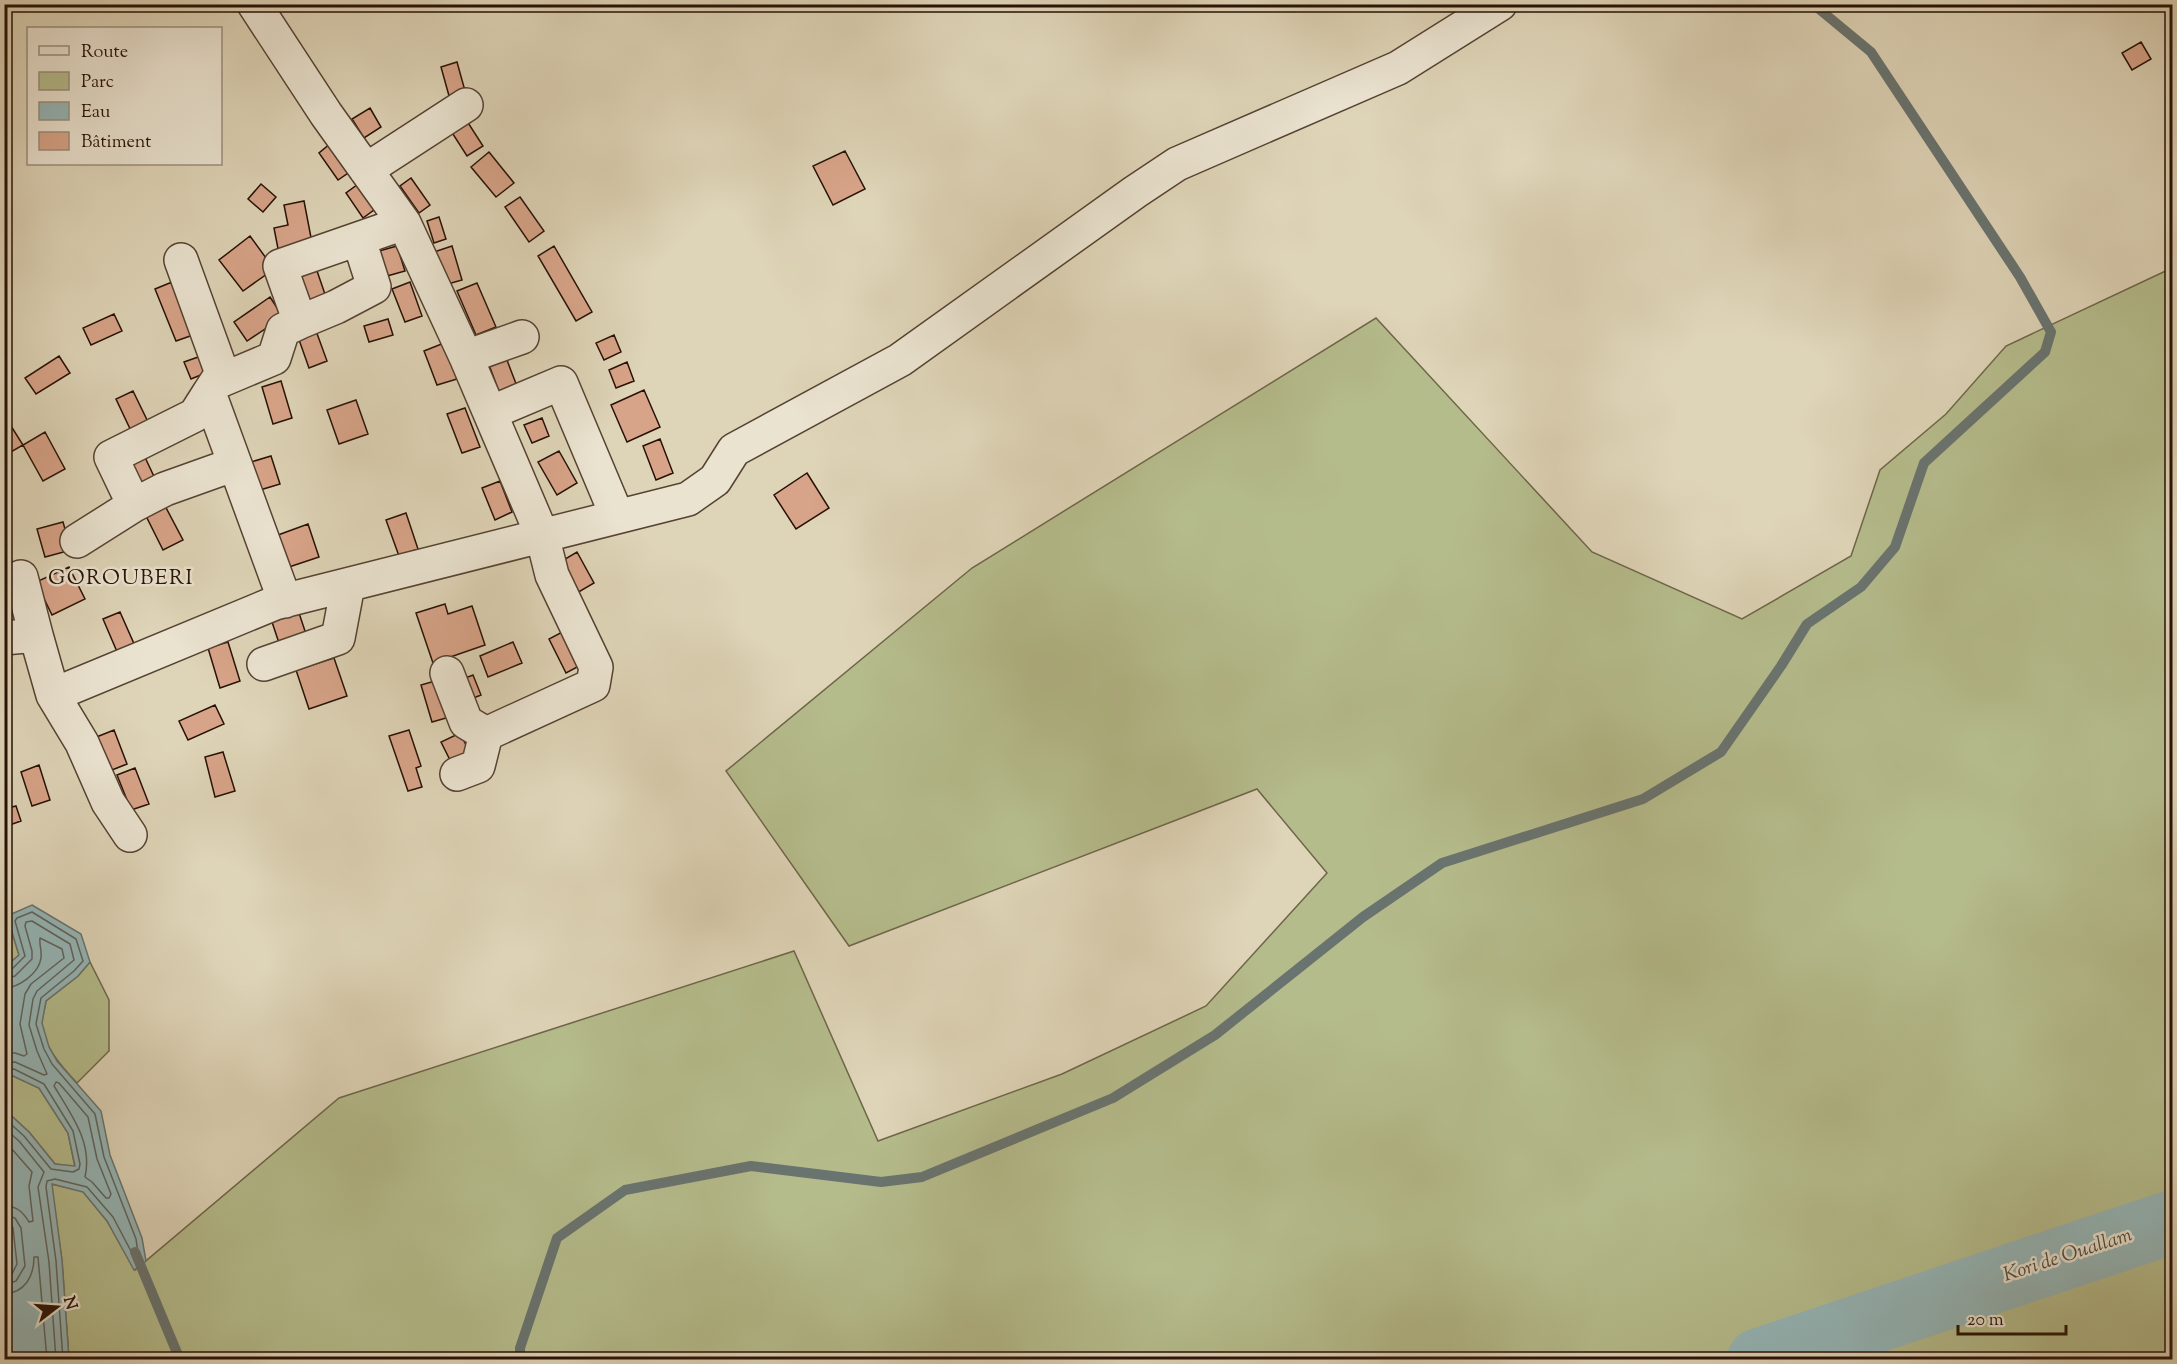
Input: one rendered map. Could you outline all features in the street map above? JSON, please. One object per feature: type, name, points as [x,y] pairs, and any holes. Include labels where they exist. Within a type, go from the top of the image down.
[{"type":"street","points":[[254,4],[404,223],[466,357],[542,535],[552,574],[596,667],[593,686],[486,734]]},
{"type":"street","points":[[53,695],[285,601],[688,499],[715,480],[734,450],[900,360],[1177,164],[1398,68],[1500,4]]},
{"type":"street","points":[[366,170],[466,105]]},
{"type":"street","points":[[300,322],[280,266],[404,223]]},
{"type":"street","points":[[213,388],[274,358],[283,330],[336,307],[374,287],[359,240]]},
{"type":"street","points":[[134,505],[111,457],[195,415],[222,373],[181,260]]},
{"type":"street","points":[[466,357],[522,337]]},
{"type":"street","points":[[490,413],[561,383],[617,516]]},
{"type":"street","points":[[213,388],[235,464],[285,601]]},
{"type":"street","points":[[77,541],[134,505],[165,489],[235,464]]},
{"type":"street","points":[[21,577],[20,637],[82,743],[108,802],[130,835]]},
{"type":"street","points":[[248,615],[266,671],[338,638],[348,585]]},
{"type":"street","points":[[447,673],[466,722],[486,734]]},
{"type":"street","points":[[458,774],[478,766],[486,734]]},
{"type":"green space","points":[[2172,268],[2172,1359],[69,1359],[62,1261],[51,1184],[83,1191],[107,1221],[135,1270],[339,1098],[794,951],[878,1141],[1062,1074],[1206,1006],[1327,873],[1257,789],[849,946],[726,771],[972,568],[1376,318],[1592,552],[1742,619],[1851,556],[1880,470],[1946,414],[2006,346]]},
{"type":"green space","points":[[5,914],[19,955],[5,967]]},
{"type":"green space","points":[[90,962],[109,1000],[109,1051],[77,1083],[49,1047],[42,1021],[46,1001],[78,976]]},
{"type":"green space","points":[[11,1075],[39,1088],[68,1133],[75,1167],[55,1164],[29,1132],[5,1110],[5,1077]]},
{"type":"water","points":[[32,905],[81,934],[90,962],[78,976],[46,1001],[42,1023],[49,1047],[57,1061],[101,1111],[110,1155],[142,1238],[146,1261],[134,1270],[107,1221],[83,1192],[52,1184],[62,1260],[69,1359],[5,1359],[5,1275],[11,1264],[4,1201],[5,1110],[29,1132],[55,1164],[75,1166],[68,1133],[39,1088],[11,1075],[5,1077],[5,967],[19,955],[7,916]]},
{"type":"building","points":[[2141,42],[2151,59],[2132,70],[2122,53]]},
{"type":"building","points":[[457,62],[467,98],[451,103],[441,67]]},
{"type":"building","points":[[370,108],[381,127],[364,138],[352,119]]},
{"type":"building","points":[[465,118],[483,146],[467,156],[449,128]]},
{"type":"building","points":[[331,143],[351,171],[338,180],[319,153]]},
{"type":"building","points":[[845,151],[865,189],[833,205],[813,166]]},
{"type":"building","points":[[489,152],[514,183],[496,197],[471,167]]},
{"type":"building","points":[[411,178],[430,205],[419,213],[400,186]]},
{"type":"building","points":[[361,182],[378,207],[363,218],[346,193]]},
{"type":"building","points":[[261,184],[276,197],[263,212],[248,199]]},
{"type":"building","points":[[520,197],[544,231],[529,242],[505,207]]},
{"type":"building","points":[[304,201],[313,248],[279,254],[274,228],[288,225],[284,205]]},
{"type":"building","points":[[439,217],[446,239],[434,243],[427,221]]},
{"type":"building","points":[[250,236],[274,269],[243,291],[219,260]]},
{"type":"building","points":[[397,246],[405,271],[387,276],[379,251]]},
{"type":"building","points":[[452,246],[462,280],[444,285],[434,252]]},
{"type":"building","points":[[554,246],[592,312],[576,321],[538,256]]},
{"type":"building","points":[[315,265],[328,303],[307,309],[295,272]]},
{"type":"building","points":[[172,282],[193,335],[176,341],[155,289]]},
{"type":"building","points":[[410,282],[422,316],[405,322],[392,289]]},
{"type":"building","points":[[477,283],[496,327],[476,335],[457,291]]},
{"type":"building","points":[[270,297],[283,317],[247,341],[234,322]]},
{"type":"building","points":[[114,314],[122,331],[91,345],[83,328]]},
{"type":"building","points":[[388,319],[393,335],[369,342],[364,326]]},
{"type":"building","points":[[315,328],[327,361],[309,368],[297,334]]},
{"type":"building","points":[[614,335],[621,352],[604,360],[596,343]]},
{"type":"building","points":[[444,343],[457,379],[437,385],[424,351]]},
{"type":"building","points":[[505,355],[520,394],[502,400],[488,362]]},
{"type":"building","points":[[59,356],[70,373],[36,394],[25,378]]},
{"type":"building","points":[[201,356],[208,372],[191,379],[184,362]]},
{"type":"building","points":[[627,362],[634,381],[616,388],[609,370]]},
{"type":"building","points":[[281,381],[292,418],[273,424],[262,387]]},
{"type":"building","points":[[644,390],[660,427],[627,442],[611,405]]},
{"type":"building","points":[[133,391],[149,424],[132,433],[116,399]]},
{"type":"building","points":[[356,400],[368,434],[339,444],[327,410]]},
{"type":"building","points":[[465,408],[480,447],[462,453],[447,414]]},
{"type":"building","points":[[542,418],[549,436],[532,443],[524,425]]},
{"type":"building","points":[[11,426],[23,445],[4,456],[4,430]]},
{"type":"building","points":[[45,432],[65,469],[43,481],[23,445]]},
{"type":"building","points":[[660,439],[673,473],[656,480],[643,446]]},
{"type":"building","points":[[142,451],[158,485],[141,494],[125,459]]},
{"type":"building","points":[[559,451],[577,483],[557,495],[538,462]]},
{"type":"building","points":[[271,456],[280,484],[260,490],[251,462]]},
{"type":"building","points":[[807,473],[829,508],[796,529],[774,495]]},
{"type":"building","points":[[500,481],[512,512],[495,520],[482,488]]},
{"type":"building","points":[[163,502],[183,540],[163,550],[144,512]]},
{"type":"building","points":[[406,513],[418,549],[399,556],[386,520]]},
{"type":"building","points":[[63,522],[71,550],[45,557],[37,529]]},
{"type":"building","points":[[308,524],[319,557],[289,567],[278,535]]},
{"type":"building","points":[[577,552],[594,583],[577,593],[560,562]]},
{"type":"building","points":[[69,567],[85,599],[52,615],[36,582]]},
{"type":"building","points":[[445,604],[448,614],[472,606],[485,645],[433,663],[416,613]]},
{"type":"building","points":[[120,612],[135,646],[118,654],[103,619]]},
{"type":"building","points":[[299,613],[308,640],[281,649],[272,622]]},
{"type":"building","points":[[566,630],[583,664],[566,673],[549,639]]},
{"type":"building","points":[[228,642],[240,681],[220,688],[208,648]]},
{"type":"building","points":[[513,642],[522,663],[488,677],[480,656]]},
{"type":"building","points":[[334,658],[347,696],[309,709],[296,670]]},
{"type":"building","points":[[473,675],[481,695],[466,701],[458,681]]},
{"type":"building","points":[[442,679],[453,716],[432,722],[421,685]]},
{"type":"building","points":[[215,705],[224,724],[188,740],[179,721]]},
{"type":"building","points":[[114,730],[127,764],[107,772],[94,738]]},
{"type":"building","points":[[409,730],[421,766],[416,768],[422,787],[408,791],[389,736]]},
{"type":"building","points":[[460,733],[469,751],[450,760],[441,742]]},
{"type":"building","points":[[223,752],[235,791],[215,797],[205,757]]},
{"type":"building","points":[[39,765],[50,800],[32,806],[21,772]]},
{"type":"building","points":[[135,768],[149,804],[131,810],[117,775]]},
{"type":"building","points":[[16,806],[21,821],[4,827],[4,809]]},
{"type":"building","points":[[4,829],[9,845],[4,846]]},
{"type":"waterway","points":[[520,1360],[520,1348],[557,1238],[625,1190],[751,1166],[881,1182],[922,1177],[1113,1098],[1215,1035],[1363,917],[1442,863],[1643,799],[1721,752],[1781,666],[1807,624],[1861,587],[1895,547],[1924,463],[2045,352],[2051,332],[2020,277],[1871,52],[1813,4]]},
{"type":"waterway","name":"Kori de Ouallam","points":[[1759,1360],[2172,1222]]},
{"type":"waterway","points":[[135,1252],[180,1360]]},
{"type":"district","name":"GOROUBERI","points":[[121,579]]}]
